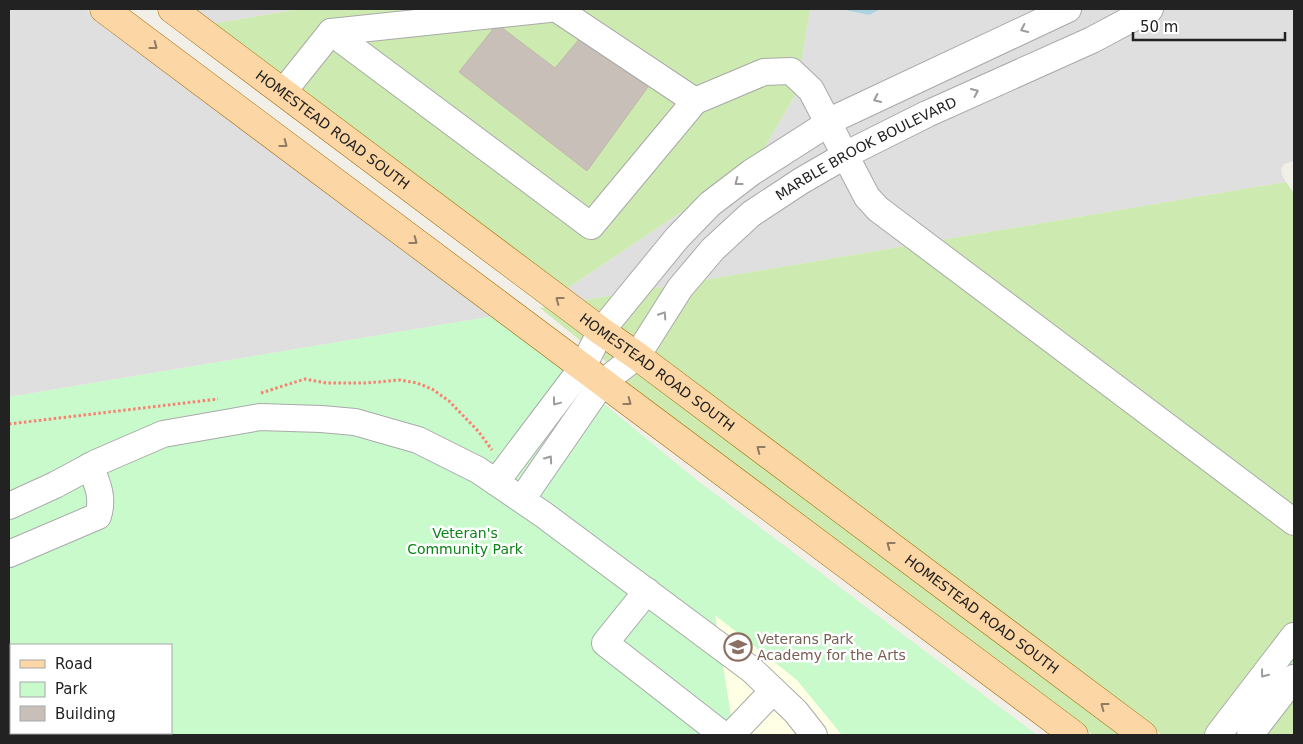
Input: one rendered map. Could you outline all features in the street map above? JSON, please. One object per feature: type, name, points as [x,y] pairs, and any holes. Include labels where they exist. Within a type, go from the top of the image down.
[{"type":"main road","name":"HOMESTEAD ROAD SOUTH","points":[[172,9],[600,331],[637,356],[1143,735]]},
{"type":"main road","points":[[110,11],[592,375],[1074,735]]},
{"type":"street","points":[[283,92],[331,32],[549,9]]},
{"type":"street","points":[[557,9],[695,101]]},
{"type":"street","points":[[522,499],[592,375],[600,331],[677,238],[710,204],[752,172],[828,123],[1068,9]]},
{"type":"street","name":"MARBLE BROOK BOULEVARD","points":[[637,356],[680,288],[713,249],[751,214],[801,181],[845,156],[927,114],[1092,40],[1150,9]]},
{"type":"street","points":[[331,32],[591,226],[695,101],[764,72],[791,70],[812,90],[845,156],[878,210],[1294,522]]},
{"type":"street","points":[[496,482],[592,375],[637,356]]},
{"type":"street","points":[[9,506],[55,485],[90,466],[163,434],[260,417],[355,422],[418,440],[478,470],[522,499],[752,670],[796,712],[814,735]]},
{"type":"street","points":[[9,554],[98,516],[101,505],[100,491],[90,466]]},
{"type":"street","points":[[647,591],[605,643],[723,735]]},
{"type":"street","points":[[1218,735],[1294,636]]},
{"type":"street","points":[[1250,735],[1294,678]]},
{"type":"street","points":[[731,735],[774,691]]},
{"type":"shaded area","points":[[9,9],[85,9],[107,25],[110,33],[114,30],[494,316],[9,397]]},
{"type":"shaded area","points":[[191,9],[300,9],[211,24]]},
{"type":"shaded area","points":[[810,9],[840,9],[869,15],[881,9],[1294,9],[1294,161],[1284,164],[1281,169],[1286,182],[579,301],[565,290],[756,162],[796,94]]},
{"type":"shaded area","name":"Veterans Park Academy for the Arts","points":[[715,614],[797,680],[842,735],[734,735]]},
{"type":"green space","points":[[300,9],[810,9],[796,94],[756,162],[565,290],[211,24]]},
{"type":"green space","points":[[1286,182],[1294,193],[1294,735],[1162,735],[643,346],[579,301]]},
{"type":"green space","points":[[549,306],[1124,735],[1093,735],[605,370],[608,363],[540,308]]},
{"type":"green space","name":"Veteran's Community Park","points":[[494,316],[594,390],[592,394],[694,478],[1037,735],[842,735],[797,680],[715,615],[734,735],[9,735],[9,397]]},
{"type":"water","points":[[840,9],[881,9],[869,15]]},
{"type":"building","points":[[497,24],[555,68],[581,37],[648,87],[587,171],[459,72]]},
{"type":"building","points":[[9,651],[10,651],[10,694]]},
{"type":"place","name":"Veterans Park Academy for the Arts","points":[[738,647]]}]
